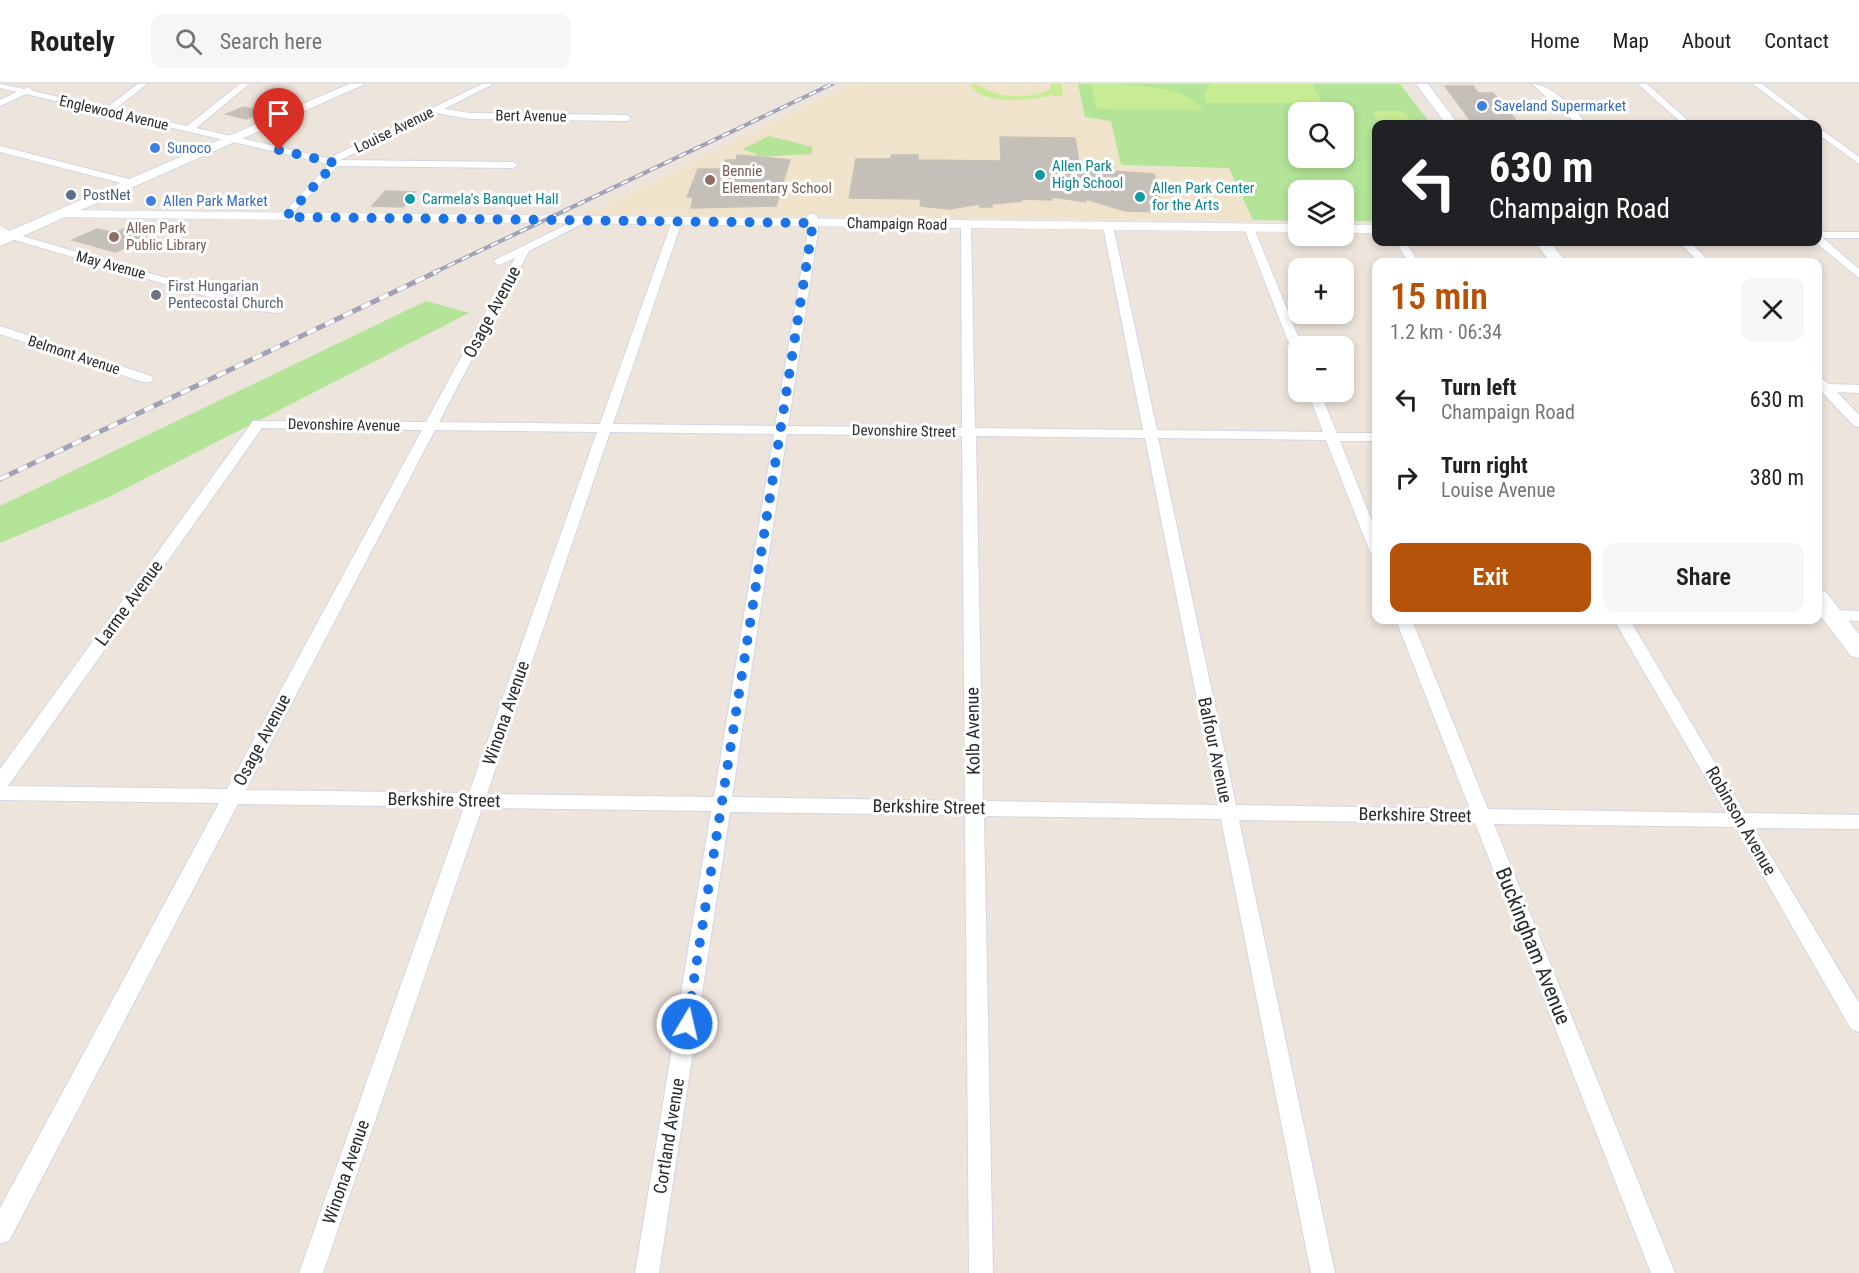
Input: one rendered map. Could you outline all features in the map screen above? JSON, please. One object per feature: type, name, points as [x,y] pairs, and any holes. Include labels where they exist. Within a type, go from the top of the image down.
[{"type":"main road","points":[[4,236],[62,214],[359,84]]},
{"type":"main road","points":[[1422,84],[1449,120]]},
{"type":"main road","points":[[1545,246],[1555,258]]},
{"type":"main road","points":[[1822,602],[1859,650]]},
{"type":"street","points":[[0,103],[27,92],[36,84]]},
{"type":"street","points":[[106,112],[143,84]]},
{"type":"street","points":[[187,130],[198,124],[245,84]]},
{"type":"street","points":[[465,84],[486,86]]},
{"type":"street","points":[[1536,84],[1552,95],[1578,120]]},
{"type":"street","points":[[1642,84],[1683,120]]},
{"type":"street","points":[[1757,84],[1805,120]]},
{"type":"street","name":"Englewood Avenue","points":[[0,86],[335,163],[513,165]]},
{"type":"street","name":"Louise Avenue","points":[[286,217],[335,163],[336,158],[486,86]]},
{"type":"street","name":"Bert Avenue","points":[[435,110],[470,116],[627,118]]},
{"type":"street","points":[[1822,133],[1859,161]]},
{"type":"street","points":[[0,149],[133,183]]},
{"type":"street","name":"Champaign Road","points":[[62,214],[677,221],[813,219],[966,225],[1288,228]]},
{"type":"street","name":"Cortland Avenue","points":[[647,1273],[782,430],[813,219]]},
{"type":"street","name":"Osage Avenue","points":[[499,262],[582,220]]},
{"type":"street","name":"Winona Avenue","points":[[311,1273],[677,221]]},
{"type":"street","name":"Kolb Avenue","points":[[966,225],[981,1273]]},
{"type":"street","name":"Balfour Avenue","points":[[1108,226],[1323,1273]]},
{"type":"street","points":[[1249,228],[1292,336]]},
{"type":"street","points":[[1354,229],[1372,229]]},
{"type":"street","points":[[1822,237],[1859,235]]},
{"type":"street","name":"May Avenue","points":[[4,236],[261,309],[279,310]]},
{"type":"street","points":[[1822,241],[1859,275]]},
{"type":"street","points":[[1688,246],[1700,258]]},
{"type":"street","name":"Osage Avenue","points":[[0,1232],[525,249]]},
{"type":"street","name":"Belmont Avenue","points":[[0,330],[147,379]]},
{"type":"street","points":[[1822,386],[1859,389]]},
{"type":"street","points":[[1822,387],[1859,423]]},
{"type":"street","points":[[1318,402],[1372,539]]},
{"type":"street","name":"Devonshire Avenue","points":[[258,424],[431,426]]},
{"type":"street","name":"Larme Avenue","points":[[0,783],[258,424]]},
{"type":"street","name":"Devonshire Street","points":[[431,426],[1372,437]]},
{"type":"street","points":[[1832,615],[1859,616]]},
{"type":"street","name":"Buckingham Avenue","points":[[1406,624],[1663,1273]]},
{"type":"street","name":"Robinson Avenue","points":[[1624,624],[1859,1022]]},
{"type":"street","name":"Berkshire Street","points":[[0,793],[1859,822]]},
{"type":"shaded area","points":[[850,84],[1078,84],[1085,117],[1111,121],[1127,168],[1229,168],[1253,220],[588,214]]},
{"type":"green space","points":[[971,84],[999,94],[1020,96],[1049,90],[1051,84],[1061,84],[1063,96],[1053,96],[1053,94],[1021,100],[996,99],[976,91]]},
{"type":"green space","points":[[1078,84],[1400,84],[1428,120],[1372,120],[1372,221],[1354,221],[1354,180],[1288,180],[1288,221],[1253,220],[1229,168],[1121,165],[1111,121],[1085,117]]},
{"type":"green space","points":[[1091,84],[1138,85],[1169,90],[1194,101],[1203,110],[1101,109],[1096,107]]},
{"type":"green space","points":[[1210,84],[1313,84],[1322,102],[1206,103],[1204,96]]},
{"type":"green space","points":[[1403,111],[1410,120],[1378,120],[1373,113]]},
{"type":"green space","points":[[769,136],[813,147],[811,154],[756,157],[756,154],[742,149]]},
{"type":"green space","points":[[426,301],[469,313],[107,498],[0,543],[0,506]]},
{"type":"building","name":"Saveland Supermarket","points":[[1445,86],[1473,86],[1478,93],[1493,93],[1515,119],[1470,120]]},
{"type":"building","points":[[244,107],[264,111],[246,119],[226,114]]},
{"type":"building","name":"Allen Park High School","points":[[1000,137],[1075,138],[1080,169],[1154,174],[1163,212],[1125,211],[1086,199],[1086,202],[1052,197],[1052,200],[1022,199],[1022,201],[992,204],[992,207],[980,207],[980,204],[949,209],[920,206],[921,199],[849,198],[856,159],[891,159],[891,155],[918,155],[918,160],[1001,161]]},
{"type":"building","name":"Bennie Elementary School","points":[[737,155],[790,160],[776,206],[691,208],[693,197],[687,197],[698,169],[723,169],[726,160],[736,160]]},
{"type":"building","name":"Carmela's Banquet Hall","points":[[385,191],[415,192],[403,207],[372,206]]},
{"type":"building","name":"Allen Park Public Library","points":[[133,225],[158,232],[116,252],[72,240],[97,229],[115,233]]},
{"type":"railway","points":[[433,273],[832,84]]},
{"type":"railway","points":[[0,479],[436,272]]},
{"type":"place","name":"Saveland Supermarket","points":[[1482,106]]},
{"type":"place","name":"Sunoco","points":[[155,148]]},
{"type":"place","name":"Allen Park High School","points":[[1040,175]]},
{"type":"place","name":"Bennie Elementary School","points":[[710,180]]},
{"type":"place","name":"PostNet","points":[[71,195]]},
{"type":"place","name":"Allen Park Center for the Arts","points":[[1140,197]]},
{"type":"place","name":"Carmela's Banquet Hall","points":[[410,199]]},
{"type":"place","name":"Allen Park Market","points":[[151,201]]},
{"type":"place","name":"Allen Park Public Library","points":[[114,237]]},
{"type":"place","name":"First Hungarian Pentecostal Church","points":[[156,295]]},
{"type":"route","points":[[279,150],[335,163],[286,217],[813,223],[687,1024]]}]
